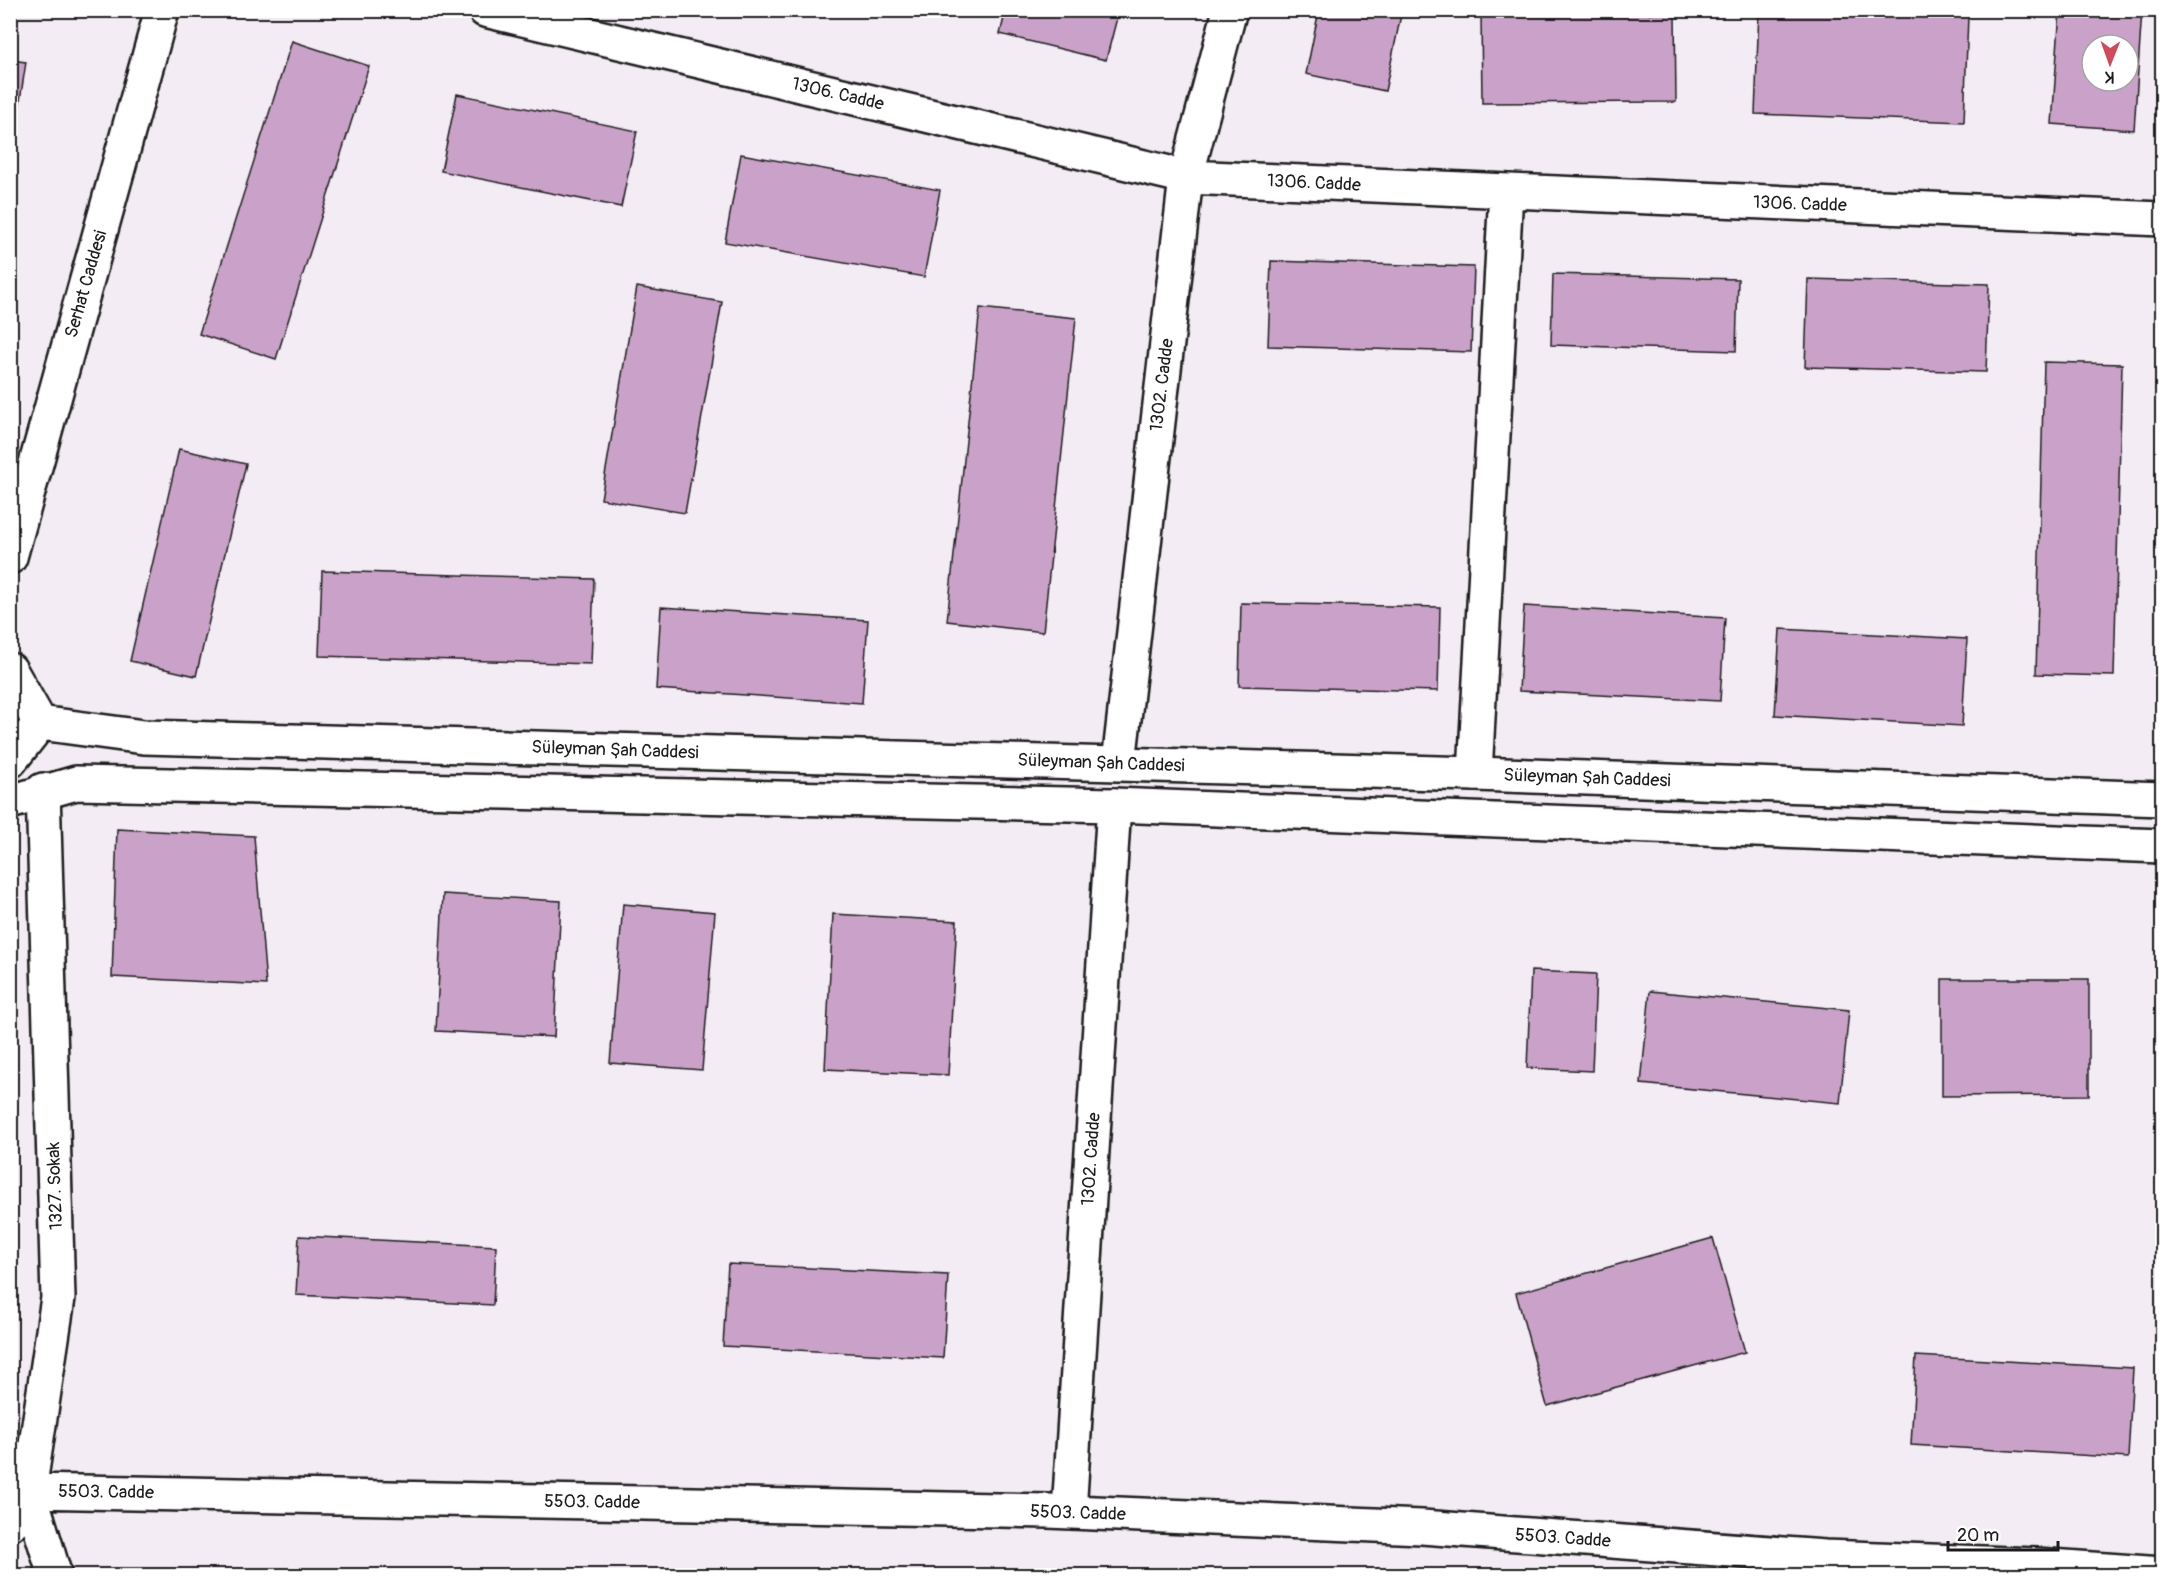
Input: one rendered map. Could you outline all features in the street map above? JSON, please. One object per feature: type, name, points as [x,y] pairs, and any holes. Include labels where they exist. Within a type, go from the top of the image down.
[{"type":"street","name":"Serhat Caddesi","points":[[10,557],[162,10]]},
{"type":"street","name":"1306. Cadde","points":[[485,10],[1186,177],[2163,219]]},
{"type":"street","name":"1302. Cadde","points":[[1119,764],[1186,177],[1230,10]]},
{"type":"street","points":[[1475,774],[1506,191]]},
{"type":"street","points":[[10,670],[40,723],[10,760]]},
{"type":"street","name":"Süleyman Şah Caddesi","points":[[40,723],[144,737],[1475,774],[2163,799]]},
{"type":"street","points":[[10,802],[43,790],[76,783],[1114,806],[2163,846]]},
{"type":"street","name":"1327. Sokak","points":[[43,790],[58,1298],[29,1491],[55,1575]]},
{"type":"street","name":"1302. Cadde","points":[[1069,1512],[1114,806]]},
{"type":"street","points":[[10,1524],[29,1491]]},
{"type":"street","name":"5503. Cadde","points":[[29,1491],[1069,1512],[1422,1527],[1825,1557],[2037,1565],[2163,1574]]},
{"type":"building","points":[[1006,10],[1119,10],[1106,60],[1000,34]]},
{"type":"building","points":[[1319,10],[1402,10],[1385,91],[1306,74]]},
{"type":"building","points":[[1759,10],[1968,16],[1964,122],[1755,114]]},
{"type":"building","points":[[2060,10],[2142,10],[2140,40],[2140,33],[2080,33],[2080,93],[2136,93],[2134,130],[2052,124]]},
{"type":"building","points":[[1675,13],[1676,102],[1482,103],[1481,15]]},
{"type":"building","points":[[292,41],[369,66],[276,359],[199,334]]},
{"type":"building","points":[[10,60],[26,62],[11,159],[10,159]]},
{"type":"building","points":[[457,94],[637,131],[621,207],[441,171]]},
{"type":"building","points":[[741,154],[940,190],[924,277],[725,242]]},
{"type":"building","points":[[1271,261],[1474,267],[1471,352],[1268,346]]},
{"type":"building","points":[[1553,274],[1738,279],[1736,351],[1551,345]]},
{"type":"building","points":[[1808,279],[1989,284],[1986,372],[1805,367]]},
{"type":"building","points":[[637,287],[722,302],[685,513],[601,499]]},
{"type":"building","points":[[980,308],[1076,318],[1043,632],[947,621]]},
{"type":"building","points":[[2044,362],[2122,364],[2114,676],[2036,674]]},
{"type":"building","points":[[179,449],[246,464],[196,676],[130,661]]},
{"type":"building","points":[[322,571],[594,579],[591,664],[319,656]]},
{"type":"building","points":[[1241,603],[1440,607],[1438,691],[1239,686]]},
{"type":"building","points":[[1524,606],[1725,618],[1720,701],[1519,691]]},
{"type":"building","points":[[661,607],[868,620],[862,703],[656,689]]},
{"type":"building","points":[[1780,629],[1967,639],[1962,726],[1775,715]]},
{"type":"building","points":[[117,829],[254,836],[266,985],[112,977]]},
{"type":"building","points":[[443,894],[561,901],[554,1037],[436,1031]]},
{"type":"building","points":[[623,904],[715,912],[702,1070],[610,1063]]},
{"type":"building","points":[[833,914],[957,921],[948,1075],[825,1069]]},
{"type":"building","points":[[1531,971],[1596,974],[1592,1071],[1527,1068]]},
{"type":"building","points":[[1942,979],[2089,979],[2089,1095],[1942,1096]]},
{"type":"building","points":[[1650,991],[1849,1010],[1840,1103],[1641,1084]]},
{"type":"building","points":[[299,1236],[496,1246],[493,1305],[296,1295]]},
{"type":"building","points":[[1713,1238],[1745,1352],[1547,1406],[1516,1293]]},
{"type":"building","points":[[728,1264],[948,1275],[943,1358],[723,1346]]},
{"type":"building","points":[[1916,1356],[2133,1368],[2128,1458],[1911,1445]]}]
